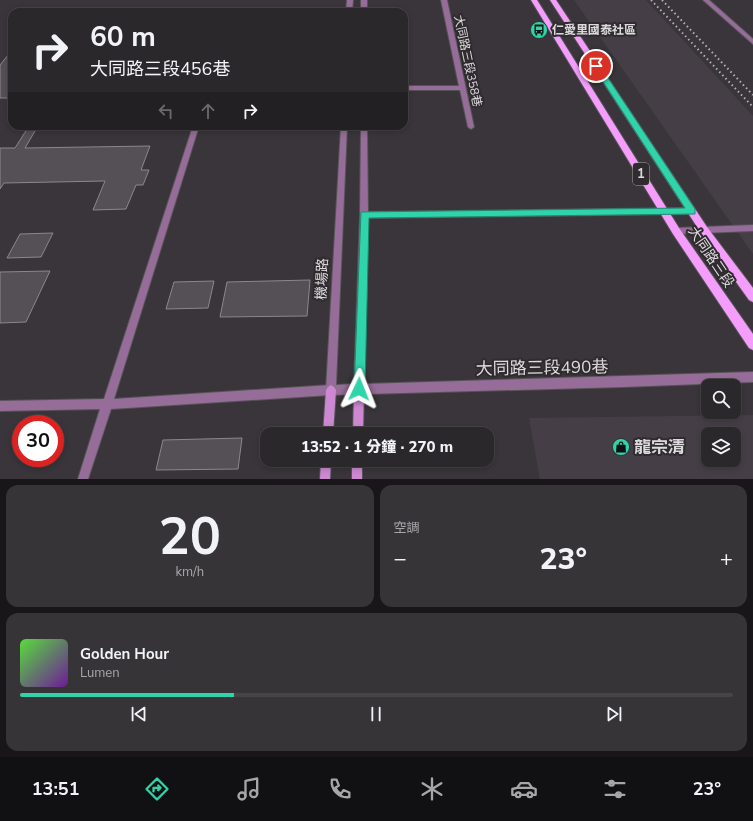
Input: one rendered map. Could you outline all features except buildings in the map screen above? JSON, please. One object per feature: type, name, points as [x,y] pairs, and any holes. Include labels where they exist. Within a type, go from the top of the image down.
[{"type":"main road","name":"大同路三段","points":[[534,0],[676,231],[753,344]]},
{"type":"main road","name":"大同路三段","points":[[553,0],[704,230],[753,297]]},
{"type":"street","name":"大同路三段358巷","points":[[444,0],[471,126]]},
{"type":"street","points":[[706,0],[753,42]]},
{"type":"street","points":[[408,88],[462,88]]},
{"type":"street","points":[[83,479],[195,130]]},
{"type":"street","name":"機場路","points":[[328,427],[344,130]]},
{"type":"street","points":[[358,427],[364,215],[364,130]]},
{"type":"street","points":[[364,215],[692,211]]},
{"type":"street","points":[[676,231],[753,228]]},
{"type":"street","name":"大同路三段490巷","points":[[0,406],[107,404],[331,390],[753,377]]},
{"type":"street","points":[[325,479],[326,467]]},
{"type":"street","points":[[357,467],[357,479]]},
{"type":"shaded area","points":[[574,0],[646,0],[753,116],[753,254]]},
{"type":"shaded area","name":"龍宗清","points":[[741,415],[753,415],[753,479],[540,479],[529,418],[701,416],[701,419],[741,419]]},
{"type":"railway","points":[[651,0],[753,107]]},
{"type":"railway","points":[[662,0],[753,95]]},
{"type":"place","name":"仁愛里國泰社區","points":[[539,30]]},
{"type":"place","name":"龍宗清","points":[[621,447]]},
{"type":"route","points":[[359,389],[364,215],[692,211],[596,66]]}]
